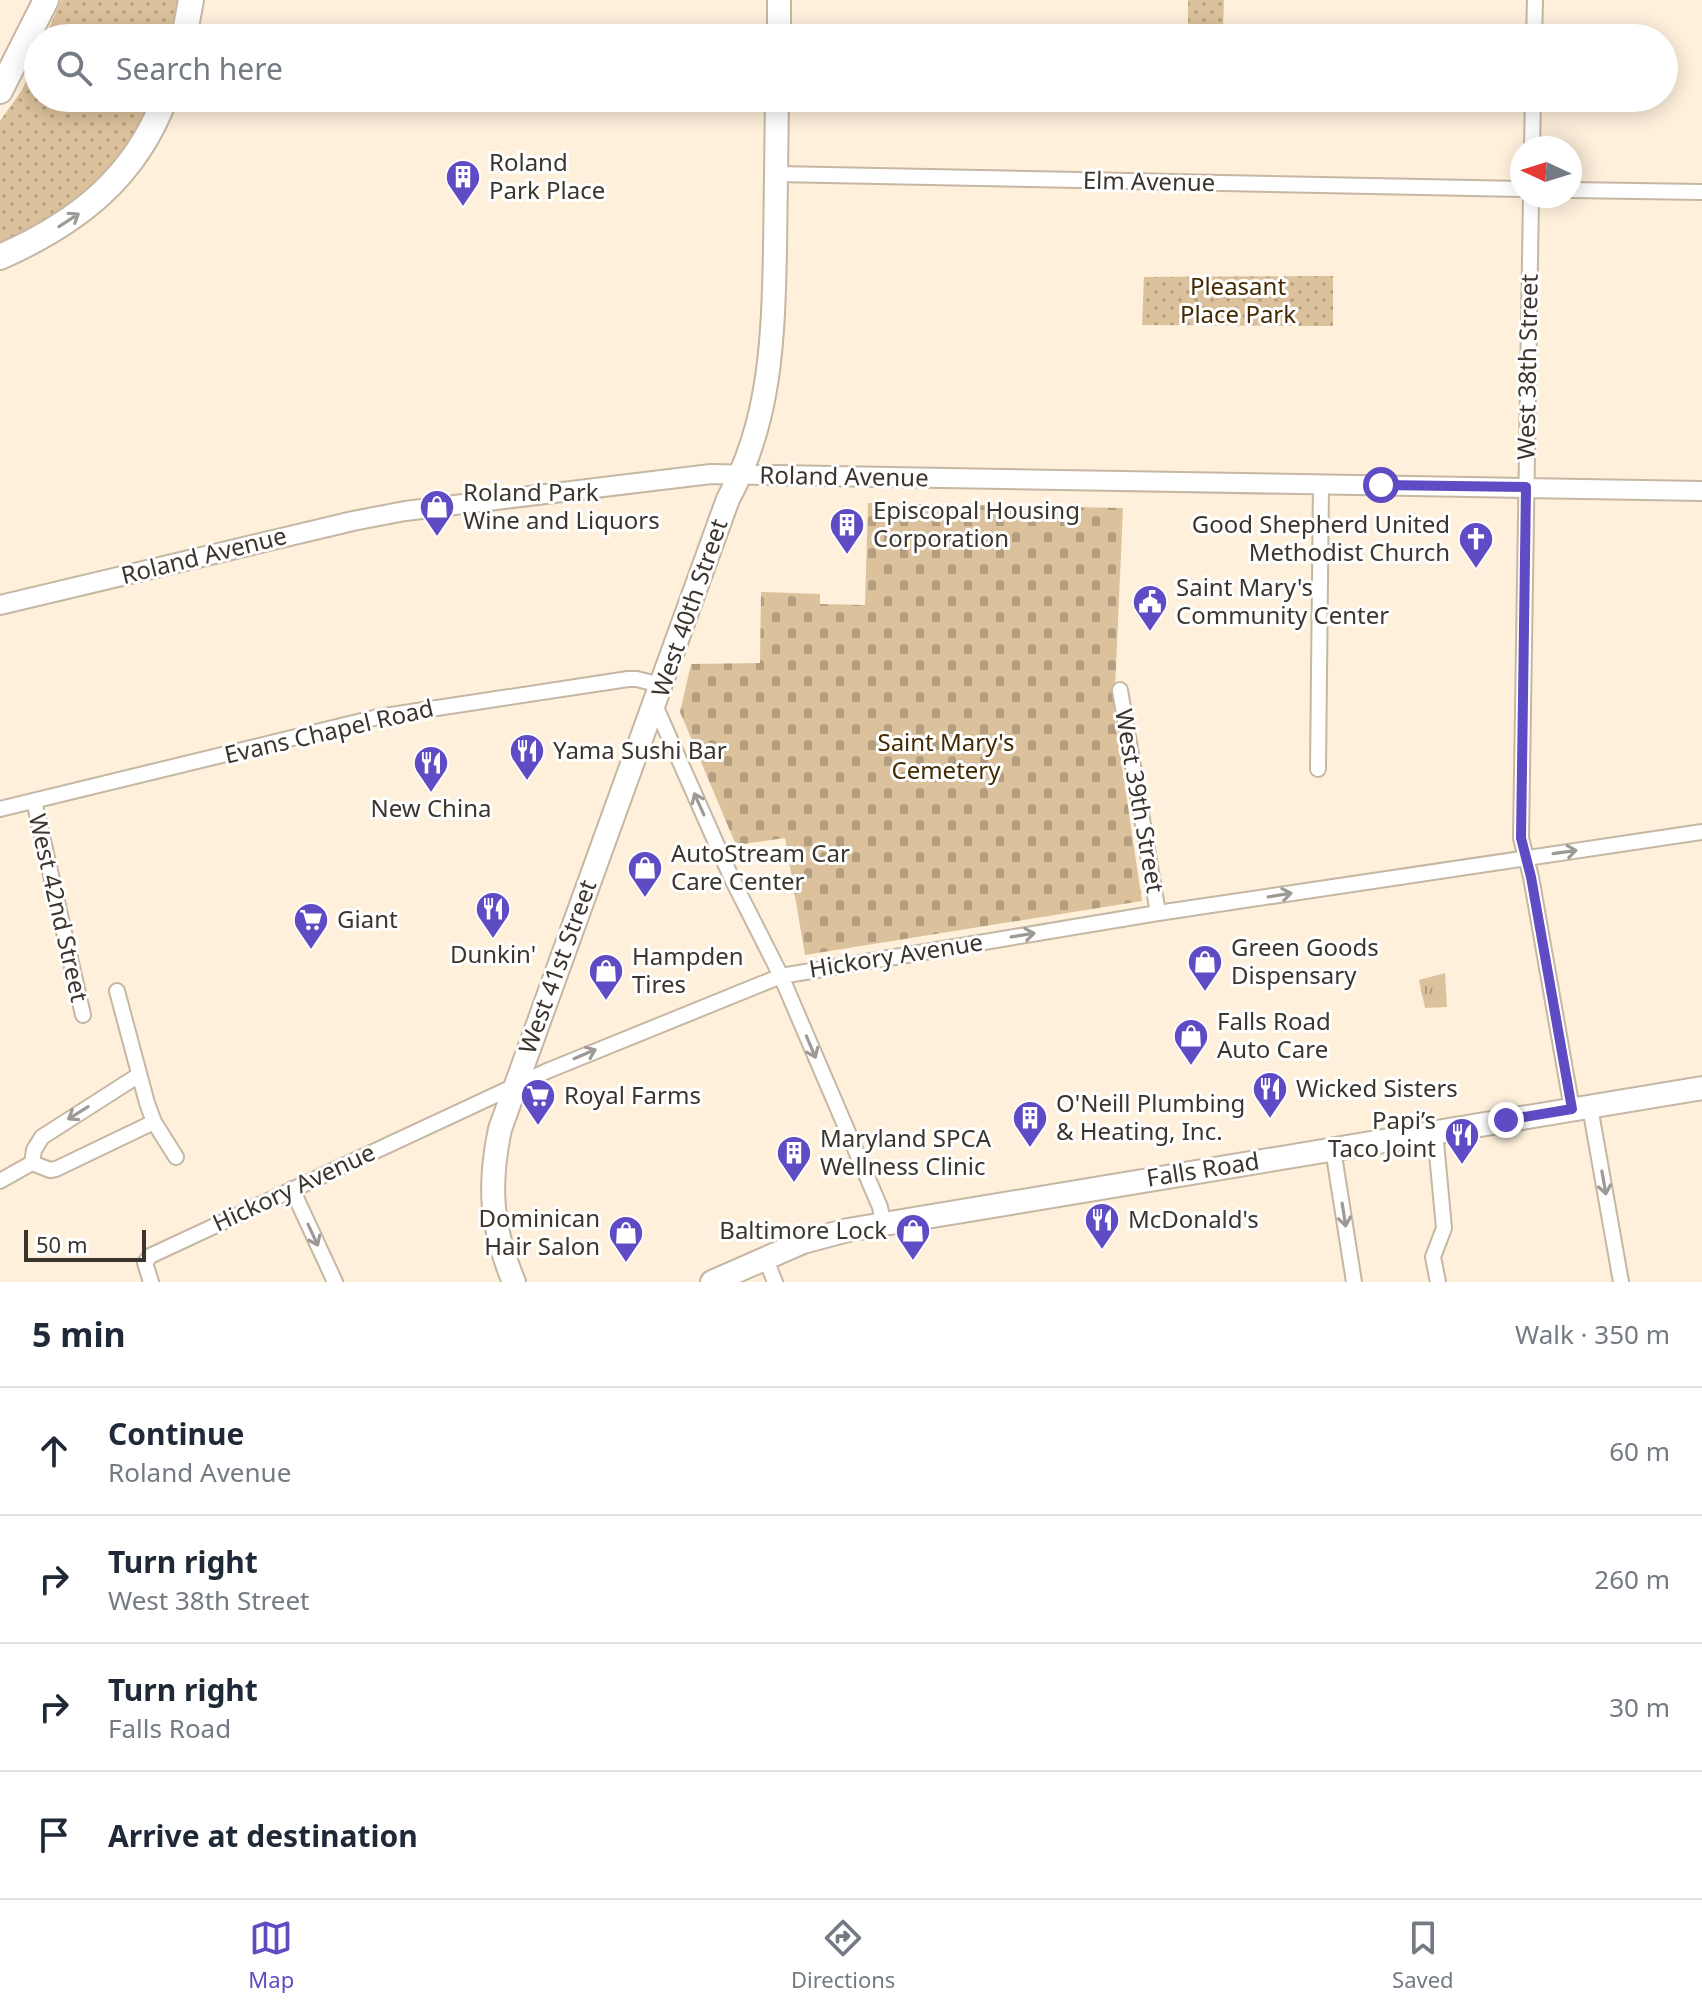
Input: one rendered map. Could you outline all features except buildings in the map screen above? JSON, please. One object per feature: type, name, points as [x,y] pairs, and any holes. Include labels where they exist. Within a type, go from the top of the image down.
[{"type":"main road","points":[[34,24],[46,0]]},
{"type":"main road","points":[[187,24],[191,0]]},
{"type":"main road","points":[[779,0],[779,24]]},
{"type":"main road","points":[[0,91],[24,44]]},
{"type":"main road","points":[[0,257],[83,211],[127,168],[146,142],[159,112]]},
{"type":"main road","name":"West 40th Street","points":[[657,694],[728,499],[741,475],[760,421],[770,366],[777,112]]},
{"type":"main road","name":"West 41st Street","points":[[514,1282],[497,1235],[492,1184],[500,1129],[657,694]]},
{"type":"main road","name":"Falls Road","points":[[712,1282],[765,1257],[823,1236],[883,1223],[1702,1088]]},
{"type":"street","points":[[1534,24],[1535,0]]},
{"type":"street","points":[[1532,136],[1533,112]]},
{"type":"street","name":"Elm Avenue","points":[[776,174],[1510,189]]},
{"type":"street","points":[[1582,190],[1702,192]]},
{"type":"street","name":"West 38th Street","points":[[1531,208],[1521,838],[1621,1282]]},
{"type":"street","name":"Roland Avenue","points":[[0,605],[326,526],[405,511],[711,474],[1702,491]]},
{"type":"street","points":[[1318,769],[1321,484]]},
{"type":"street","name":"Evans Chapel Road","points":[[0,809],[422,708],[628,679],[637,679],[657,694]]},
{"type":"street","name":"West 39th Street","points":[[1120,690],[1158,913]]},
{"type":"street","name":"West 40th Street","points":[[657,694],[732,879],[781,976],[880,1207],[883,1223]]},
{"type":"street","name":"West 42nd Street","points":[[34,801],[83,1015]]},
{"type":"street","name":"Hickory Avenue","points":[[151,1282],[145,1263],[150,1256],[609,1044],[781,976],[1158,913],[1702,832]]},
{"type":"street","points":[[117,991],[154,1122],[176,1157]]},
{"type":"street","points":[[32,1163],[34,1150],[42,1137],[139,1075]]},
{"type":"street","points":[[32,1163],[50,1170],[56,1169],[154,1122]]},
{"type":"street","points":[[1435,1132],[1444,1228],[1433,1257],[1438,1282]]},
{"type":"street","points":[[1333,1149],[1354,1282]]},
{"type":"street","points":[[0,1181],[32,1163]]},
{"type":"street","points":[[292,1189],[335,1282]]},
{"type":"street","points":[[765,1257],[775,1282]]},
{"type":"green space","points":[[61,0],[183,0],[179,24],[51,24]]},
{"type":"green space","points":[[1188,0],[1224,0],[1223,24],[1188,24]]},
{"type":"green space","points":[[24,86],[24,112],[150,112],[102,185],[0,250],[0,121]]},
{"type":"green space","name":"Pleasant Place Park","points":[[1333,276],[1333,326],[1142,325],[1144,277]]},
{"type":"green space","name":"Saint Mary's Cemetery","points":[[868,503],[1123,508],[1114,712],[1142,901],[805,955],[785,838],[736,845],[680,712],[691,664],[760,663],[761,592],[820,594],[820,604],[865,605]]},
{"type":"green space","points":[[1445,973],[1447,1007],[1425,1008],[1419,980]]},
{"type":"place","name":"Roland Park Place","points":[[463,208]]},
{"type":"place","name":"Roland Park Wine and Liquors","points":[[437,538]]},
{"type":"place","name":"Episcopal Housing Corporation","points":[[847,556]]},
{"type":"place","name":"Good Shepherd United Methodist Church","points":[[1476,570]]},
{"type":"place","name":"Saint Mary's Community Center","points":[[1150,633]]},
{"type":"place","name":"Yama Sushi Bar","points":[[527,782]]},
{"type":"place","name":"New China","points":[[431,794]]},
{"type":"place","name":"AutoStream Car Care Center","points":[[645,899]]},
{"type":"place","name":"Dunkin'","points":[[493,940]]},
{"type":"place","name":"Giant","points":[[311,951]]},
{"type":"place","name":"Green Goods Dispensary","points":[[1205,993]]},
{"type":"place","name":"Hampden Tires","points":[[606,1002]]},
{"type":"place","name":"Falls Road Auto Care","points":[[1191,1067]]},
{"type":"place","name":"Wicked Sisters","points":[[1270,1120]]},
{"type":"place","name":"Royal Farms","points":[[538,1127]]},
{"type":"place","name":"O'Neill Plumbing & Heating, Inc.","points":[[1030,1149]]},
{"type":"place","name":"Papi’s Taco Joint","points":[[1462,1166]]},
{"type":"place","name":"Maryland SPCA Wellness Clinic","points":[[794,1184]]},
{"type":"place","name":"McDonald's","points":[[1102,1251]]},
{"type":"place","name":"Baltimore Lock","points":[[913,1262]]},
{"type":"place","name":"Dominican Hair Salon","points":[[626,1264]]},
{"type":"route","points":[[1381,485],[1526,487],[1521,838],[1531,877],[1572,1109],[1506,1120]]}]
